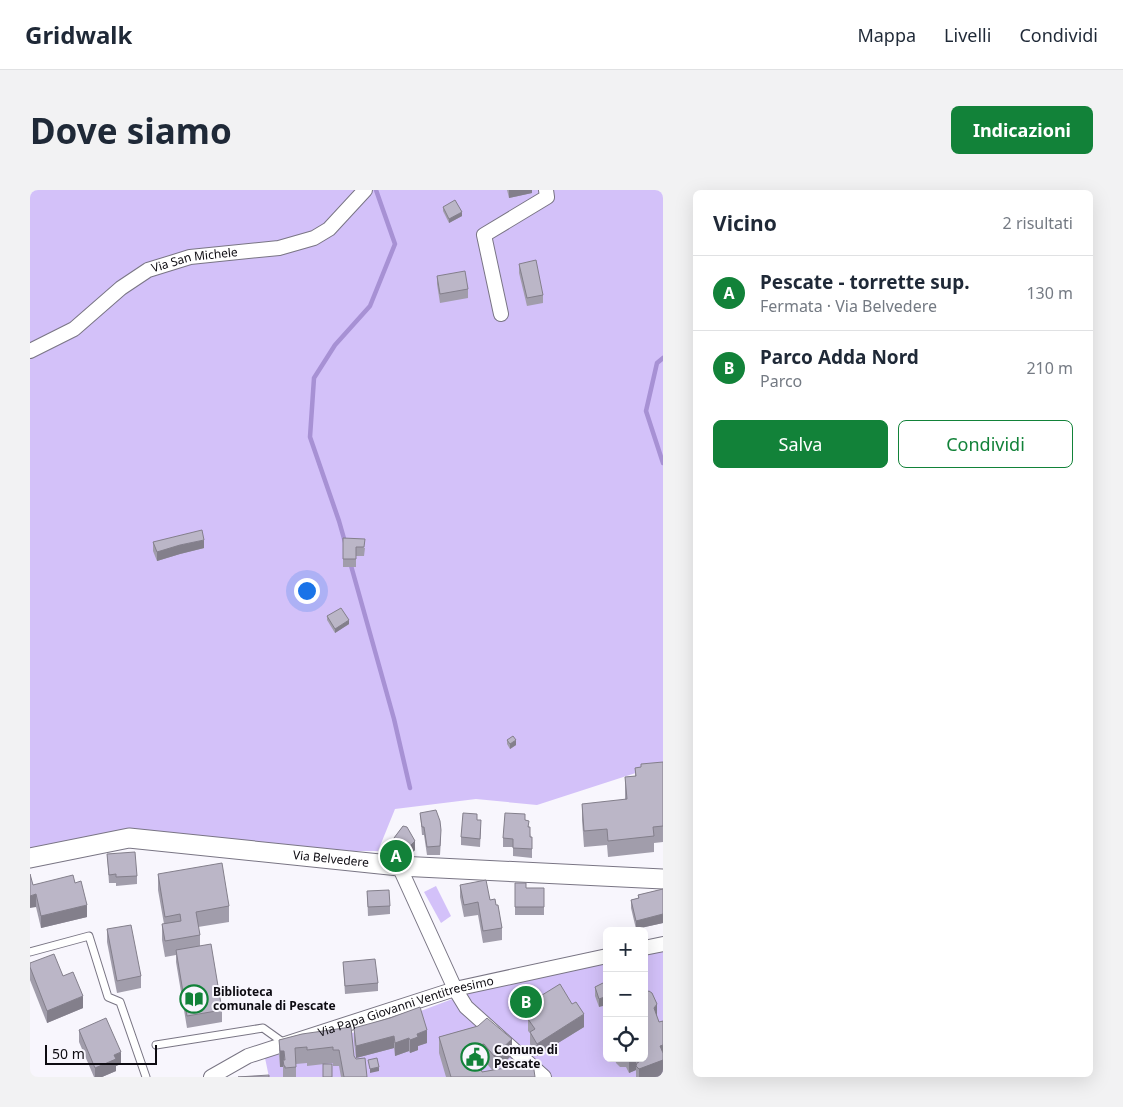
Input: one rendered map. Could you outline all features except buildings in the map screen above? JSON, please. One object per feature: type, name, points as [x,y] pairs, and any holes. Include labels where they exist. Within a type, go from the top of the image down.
[{"type":"main road","name":"Via Belvedere","points":[[30,858],[129,838],[399,866],[663,879]]},
{"type":"street","name":"Via San Michele","points":[[30,351],[74,330],[121,288],[148,270],[190,257],[280,248],[314,238],[329,229],[365,190]]},
{"type":"street","points":[[501,314],[484,235],[547,196],[546,190]]},
{"type":"street","points":[[399,866],[455,989],[466,1007],[544,1077]]},
{"type":"street","points":[[648,947],[663,944]]},
{"type":"street","name":"Via Papa Giovanni Ventitreesimo","points":[[211,1077],[248,1056],[455,989],[603,957]]},
{"type":"lane","points":[[30,952],[89,936],[108,997],[120,1002],[146,1077]]},
{"type":"lane","points":[[156,1045],[263,1028],[285,1044]]},
{"type":"shaded area","points":[[30,190],[663,190],[663,768],[648,769],[537,805],[476,799],[395,809],[378,851],[312,851],[222,841],[117,848],[30,858]]},
{"type":"shaded area","points":[[436,886],[451,916],[441,923],[424,892]]},
{"type":"shaded area","points":[[663,947],[663,1077],[269,1077],[265,1058],[397,1020],[492,984],[603,961],[603,1062],[648,1062],[648,951]]},
{"type":"waterway","points":[[345,542],[310,437],[314,378],[335,345],[370,306],[395,244],[376,190]]},
{"type":"waterway","points":[[663,358],[657,363],[646,411],[663,463]]},
{"type":"waterway","points":[[350,562],[394,719],[410,788]]},
{"type":"place","name":"Pescate - torrette sup.","points":[[396,856]]},
{"type":"place","name":"Biblioteca comunale di Pescate","points":[[194,999]]},
{"type":"place","name":"Parco Adda Nord","points":[[526,1002]]},
{"type":"place","name":"Comune di Pescate","points":[[475,1057]]}]
